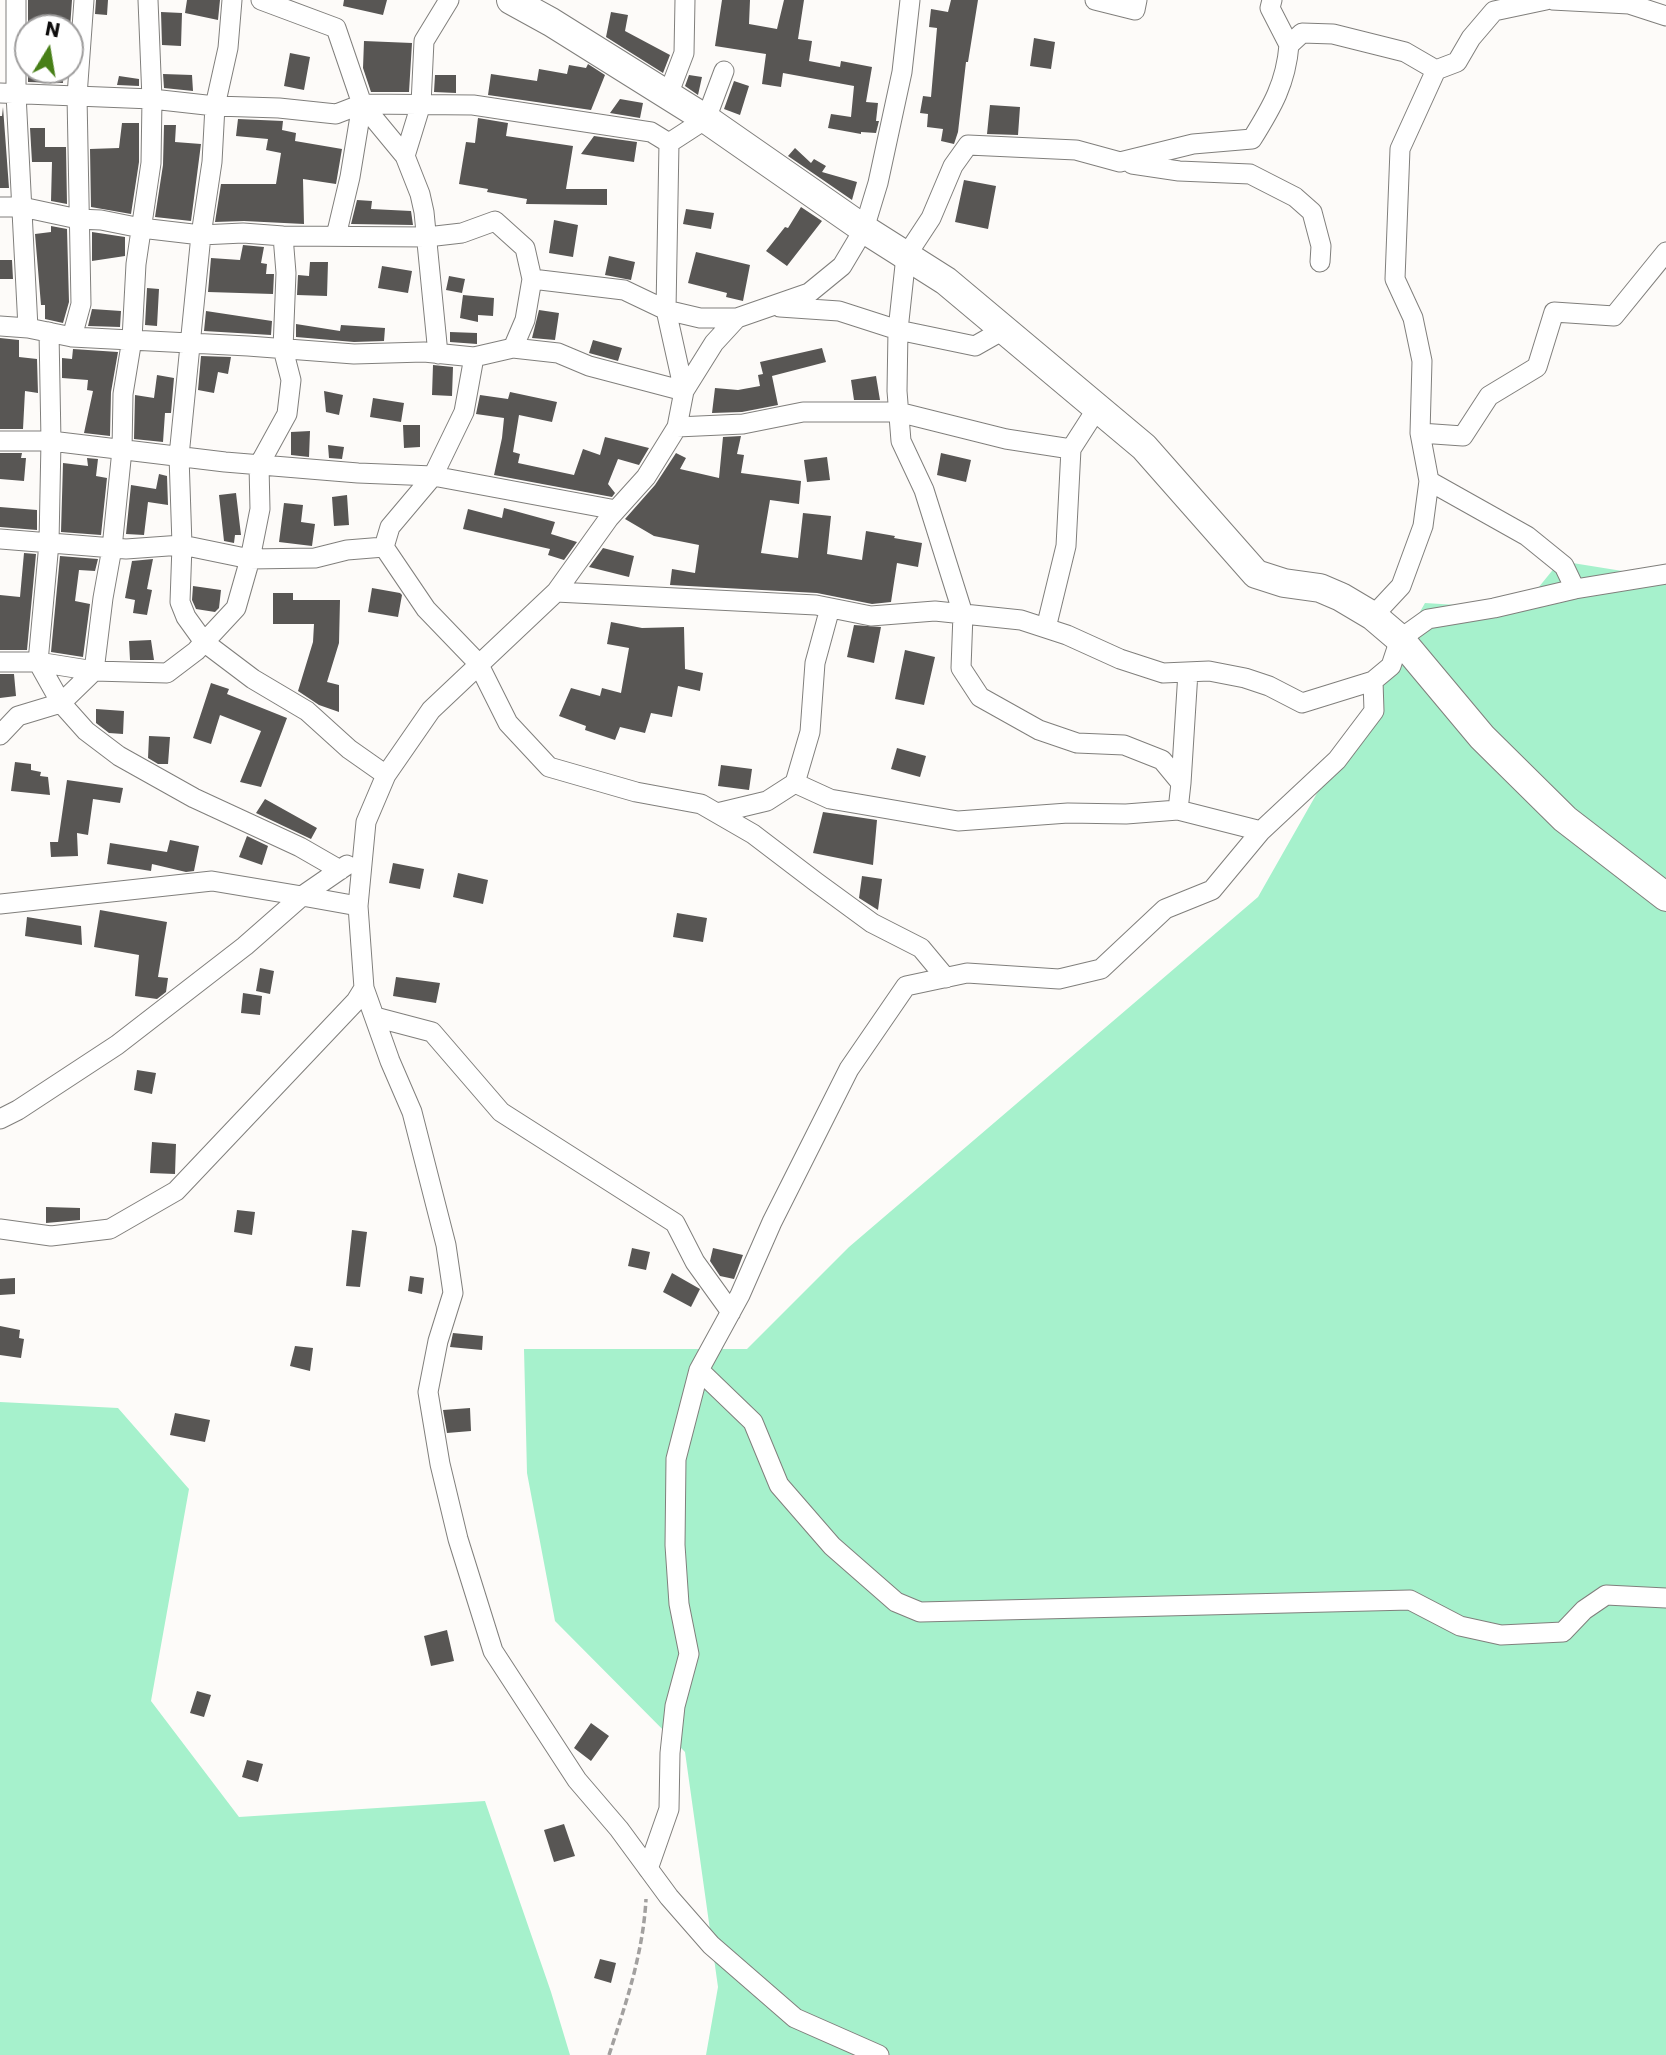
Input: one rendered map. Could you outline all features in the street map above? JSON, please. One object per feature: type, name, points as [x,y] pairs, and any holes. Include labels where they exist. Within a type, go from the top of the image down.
[{"type":"street","points":[[16,0],[8,94],[22,207],[28,328]]},
{"type":"street","points":[[72,337],[81,304],[78,96],[84,0]]},
{"type":"street","points":[[0,735],[18,716],[61,703],[94,671],[112,548],[122,450],[123,394],[132,339],[136,264],[151,163],[152,99],[148,0]]},
{"type":"street","points":[[232,0],[228,48],[215,106],[212,162],[201,235],[179,457],[182,545],[180,602],[186,617],[204,642],[253,679],[307,711],[349,749],[386,775]]},
{"type":"street","points":[[261,0],[336,28],[362,104],[405,156],[420,194],[427,237],[438,354]]},
{"type":"street","points":[[405,156],[421,104],[424,41],[449,0]]},
{"type":"street","points":[[511,0],[706,118],[864,229],[946,281],[1144,447],[1256,573],[1284,583],[1320,588],[1341,597],[1373,617],[1400,639],[1482,737],[1565,819],[1666,897]]},
{"type":"street","points":[[668,95],[684,52],[685,0]]},
{"type":"street","points":[[532,279],[624,290],[666,310],[700,318],[737,318],[809,293],[842,265],[864,229],[878,183],[902,72],[910,0]]},
{"type":"street","points":[[1095,0],[1135,10],[1137,0]]},
{"type":"street","points":[[1120,162],[1193,144],[1252,139],[1269,111],[1287,71],[1289,45],[1270,8],[1272,0]]},
{"type":"street","points":[[1373,617],[1401,586],[1423,526],[1429,481],[1420,433],[1422,360],[1413,318],[1395,279],[1400,149],[1436,70],[1457,62],[1492,5],[1546,0]]},
{"type":"street","points":[[1552,0],[1629,4],[1666,16]]},
{"type":"street","points":[[1289,45],[1302,33],[1334,34],[1405,52],[1436,70]]},
{"type":"street","points":[[669,143],[706,118],[724,71]]},
{"type":"street","points":[[8,94],[152,99],[336,114],[362,104],[473,105],[651,132],[669,143]]},
{"type":"street","points":[[337,236],[362,104]]},
{"type":"street","points":[[669,143],[666,310],[684,391]]},
{"type":"street","points":[[1181,783],[1162,760],[1124,745],[1077,743],[1040,730],[980,697],[961,668],[963,614],[924,490],[901,441],[898,412],[898,330],[906,256],[931,218],[953,166],[968,145],[1076,150],[1120,162],[1179,171],[1250,173],[1296,197],[1312,212],[1321,246],[1321,262]]},
{"type":"street","points":[[0,207],[22,207],[141,229],[201,235],[243,233],[283,236],[427,237],[462,233],[495,221],[525,248],[532,279],[524,320],[513,348]]},
{"type":"street","points":[[0,662],[38,662],[94,671],[167,673],[204,642],[236,608],[260,509],[259,465],[287,414],[291,380],[283,349],[286,273],[283,236]]},
{"type":"street","points":[[1420,433],[1463,436],[1489,396],[1537,368],[1554,312],[1614,316],[1666,252]]},
{"type":"street","points":[[772,306],[839,311],[898,330],[975,346],[1005,329]]},
{"type":"street","points":[[737,318],[714,343],[684,391],[677,428],[646,477],[616,510],[556,592],[431,710],[386,775],[366,822],[358,906],[364,988],[412,1112],[446,1245],[453,1293],[438,1341],[428,1392],[440,1464],[458,1539],[493,1651],[577,1780],[711,1945],[795,2018],[879,2055]]},
{"type":"street","points":[[0,326],[28,328],[72,337],[354,355],[424,352],[474,357],[513,348],[558,353],[590,366],[684,391]]},
{"type":"street","points":[[48,332],[51,441],[49,543],[38,662],[61,703],[86,731],[119,755],[194,798],[300,847],[340,870]]},
{"type":"street","points":[[384,547],[390,527],[433,476],[464,411],[474,357]]},
{"type":"street","points":[[1046,628],[1066,545],[1071,449],[1098,407]]},
{"type":"street","points":[[677,428],[743,424],[803,412],[898,412],[1006,439],[1071,449]]},
{"type":"street","points":[[0,441],[51,441],[259,465],[433,476],[616,510]]},
{"type":"street","points":[[1429,481],[1527,536],[1564,566],[1575,589]]},
{"type":"street","points":[[0,539],[112,548],[182,545],[250,559],[315,558],[347,550],[384,547]]},
{"type":"street","points":[[384,547],[426,609],[478,663],[508,723],[549,767],[636,792],[701,804],[753,834],[872,923],[921,948],[946,978]]},
{"type":"street","points":[[556,592],[760,601],[830,608],[871,616],[935,611],[1021,620],[1163,673],[1209,671],[1245,678],[1269,686],[1302,703],[1373,681],[1391,666],[1400,639],[1428,619],[1494,608],[1575,589],[1666,574]]},
{"type":"street","points":[[717,813],[767,801],[795,783],[810,732],[815,663],[830,608]]},
{"type":"street","points":[[1178,810],[1188,672]]},
{"type":"street","points":[[648,1869],[669,1809],[670,1753],[675,1706],[689,1654],[679,1604],[675,1545],[676,1459],[699,1370],[731,1312],[772,1222],[849,1069],[906,986],[967,973],[1059,979],[1101,969],[1165,909],[1212,890],[1261,831],[1337,760],[1374,711],[1373,681]]},
{"type":"street","points":[[795,783],[830,799],[958,821],[1068,813],[1126,814],[1178,810],[1261,831]]},
{"type":"street","points":[[0,1119],[117,1045],[245,946],[302,896],[363,854]]},
{"type":"street","points":[[0,904],[212,881],[358,906]]},
{"type":"street","points":[[0,1229],[51,1236],[110,1229],[176,1191],[356,1000],[364,988]]},
{"type":"street","points":[[375,1017],[432,1032],[501,1112],[676,1223],[695,1262],[731,1312]]},
{"type":"street","points":[[699,1370],[753,1422],[779,1485],[832,1546],[896,1602],[920,1612],[1410,1600],[1460,1626],[1502,1635],[1563,1632],[1584,1610],[1606,1595],[1666,1598]]},
{"type":"path","points":[[609,2055],[636,1971],[645,1923],[648,1869]]},
{"type":"green space","points":[[1560,561],[1666,578],[1666,2055],[706,2055],[718,1987],[685,1752],[555,1621],[527,1473],[524,1349],[747,1349],[849,1247],[1258,897],[1425,603],[1521,609]]},
{"type":"green space","points":[[0,1402],[118,1408],[189,1489],[151,1701],[239,1817],[485,1801],[570,2055],[0,2055]]},
{"type":"building","points":[[28,0],[72,0],[71,14],[28,14]]},
{"type":"building","points":[[96,0],[108,0],[107,15],[95,14]]},
{"type":"building","points":[[187,0],[220,0],[218,20],[185,13]]},
{"type":"building","points":[[344,0],[387,0],[383,15],[343,6]]},
{"type":"building","points":[[722,0],[750,0],[749,24],[777,29],[784,0],[804,0],[798,39],[812,41],[809,61],[840,67],[841,61],[872,67],[866,102],[878,103],[876,121],[879,121],[876,133],[861,134],[828,128],[831,114],[851,117],[854,86],[783,73],[781,87],[762,84],[766,54],[715,46]]},
{"type":"building","points":[[951,0],[978,0],[954,144],[941,141],[943,129],[927,127],[928,114],[920,113],[923,96],[931,97],[937,28],[929,27],[931,9],[948,12]]},
{"type":"building","points":[[161,12],[182,13],[181,46],[162,45]]},
{"type":"building","points":[[611,12],[628,15],[625,31],[670,55],[663,73],[606,37]]},
{"type":"building","points":[[1034,38],[1055,42],[1051,69],[1030,66]]},
{"type":"building","points":[[364,41],[412,43],[409,92],[371,92],[363,68]]},
{"type":"building","points":[[290,53],[310,57],[304,90],[284,86]]},
{"type":"building","points":[[588,64],[605,75],[591,110],[488,95],[491,74],[537,81],[539,69],[567,74],[569,65],[586,68]]},
{"type":"building","points":[[163,74],[192,75],[193,91],[164,88]]},
{"type":"building","points":[[435,75],[456,75],[456,93],[434,92]]},
{"type":"building","points":[[689,75],[702,77],[698,95],[685,86]]},
{"type":"building","points":[[119,76],[139,79],[139,86],[117,85]]},
{"type":"building","points":[[734,81],[749,86],[740,115],[724,109]]},
{"type":"building","points":[[620,99],[643,103],[640,118],[610,113]]},
{"type":"building","points":[[990,105],[1020,107],[1018,135],[987,134]]},
{"type":"building","points":[[3,107],[9,188],[0,188],[0,116]]},
{"type":"building","points":[[478,118],[508,123],[506,136],[573,146],[566,189],[607,189],[607,205],[526,204],[527,199],[459,184],[466,142],[475,143]]},
{"type":"building","points":[[238,119],[283,121],[282,130],[296,133],[295,141],[342,149],[336,184],[303,179],[304,224],[215,222],[221,184],[276,184],[281,153],[266,150],[268,139],[236,136]]},
{"type":"building","points":[[122,123],[139,123],[139,162],[131,214],[91,207],[90,149],[119,148]]},
{"type":"building","points":[[164,125],[176,125],[175,142],[201,144],[191,221],[155,217],[163,165]]},
{"type":"building","points":[[30,128],[45,128],[45,147],[66,147],[67,204],[51,201],[52,162],[32,162]]},
{"type":"building","points":[[594,136],[637,142],[634,162],[581,154]]},
{"type":"building","points":[[795,148],[811,163],[814,159],[826,166],[822,172],[857,182],[852,200],[788,156]]},
{"type":"building","points":[[964,180],[996,186],[988,229],[955,222]]},
{"type":"building","points":[[357,200],[372,201],[371,209],[411,211],[413,225],[351,224]]},
{"type":"building","points":[[801,207],[822,221],[787,266],[766,251],[785,227],[788,228]]},
{"type":"building","points":[[686,209],[714,213],[711,229],[683,224]]},
{"type":"building","points":[[554,220],[578,225],[573,257],[549,253]]},
{"type":"building","points":[[51,226],[67,229],[69,302],[63,323],[45,319],[45,305],[41,305],[35,234],[51,232]]},
{"type":"building","points":[[92,232],[125,237],[125,256],[92,261]]},
{"type":"building","points":[[243,245],[264,247],[261,263],[267,264],[266,274],[274,274],[273,294],[208,292],[211,258],[240,260]]},
{"type":"building","points":[[696,252],[750,265],[743,301],[726,297],[727,293],[688,283]]},
{"type":"building","points":[[609,256],[635,262],[631,280],[605,275]]},
{"type":"building","points":[[0,260],[12,260],[13,279],[0,279]]},
{"type":"building","points":[[310,262],[328,262],[327,296],[297,295],[298,275],[309,276]]},
{"type":"building","points":[[382,266],[412,271],[408,293],[378,288]]},
{"type":"building","points":[[449,276],[465,279],[462,293],[446,290]]},
{"type":"building","points":[[147,288],[159,289],[157,326],[145,325]]},
{"type":"building","points":[[463,295],[494,298],[493,316],[478,315],[478,322],[460,318]]},
{"type":"building","points":[[92,309],[121,311],[120,327],[88,326]]},
{"type":"building","points":[[539,310],[559,313],[555,340],[532,338]]},
{"type":"building","points":[[206,311],[272,321],[271,335],[204,331]]},
{"type":"building","points":[[296,324],[340,331],[341,325],[385,328],[384,341],[354,342],[296,337]]},
{"type":"building","points":[[450,332],[477,333],[477,344],[450,342]]},
{"type":"building","points":[[0,338],[19,340],[19,357],[37,359],[38,393],[25,391],[23,429],[0,429]]},
{"type":"building","points":[[593,340],[622,348],[618,361],[589,353]]},
{"type":"building","points":[[822,348],[826,362],[772,376],[778,405],[742,412],[712,413],[715,388],[738,390],[760,386],[758,375],[763,374],[760,362]]},
{"type":"building","points":[[73,349],[118,352],[111,392],[110,436],[84,433],[93,391],[87,390],[88,380],[62,378],[62,358],[72,359]]},
{"type":"building","points":[[201,356],[231,357],[228,374],[218,372],[214,393],[198,390]]},
{"type":"building","points":[[433,365],[453,367],[452,396],[432,395]]},
{"type":"building","points":[[157,375],[174,378],[171,413],[165,413],[163,442],[134,439],[135,395],[154,398]]},
{"type":"building","points":[[876,376],[880,400],[854,400],[851,380]]},
{"type":"building","points":[[324,391],[343,395],[339,415],[326,412]]},
{"type":"building","points":[[510,392],[557,402],[552,422],[519,415],[513,452],[520,454],[518,463],[574,475],[583,449],[600,455],[605,437],[649,448],[639,465],[618,459],[608,484],[615,493],[612,497],[494,475],[504,418],[476,414],[480,395],[508,399]]},
{"type":"building","points":[[373,398],[404,403],[401,422],[370,417]]},
{"type":"building","points":[[403,425],[420,425],[420,447],[404,448]]},
{"type":"building","points":[[310,431],[309,457],[291,455],[291,432]]},
{"type":"building","points":[[741,436],[737,454],[744,455],[741,473],[801,481],[799,504],[770,500],[761,553],[798,558],[803,513],[831,516],[827,554],[862,560],[866,531],[922,543],[918,567],[897,563],[891,602],[872,604],[817,593],[670,585],[672,569],[695,573],[699,545],[654,536],[625,519],[655,485],[676,453],[686,458],[680,469],[719,478],[723,437]]},
{"type":"building","points":[[328,445],[344,447],[342,459],[329,458]]},
{"type":"building","points":[[0,453],[22,453],[21,458],[26,458],[24,481],[0,479]]},
{"type":"building","points":[[941,453],[971,460],[966,482],[937,475]]},
{"type":"building","points":[[827,457],[830,480],[807,482],[804,460]]},
{"type":"building","points":[[87,458],[98,459],[96,476],[107,478],[101,535],[61,532],[63,463],[88,466]]},
{"type":"building","points":[[159,474],[167,476],[168,505],[148,502],[144,535],[126,534],[131,485],[156,489]]},
{"type":"building","points":[[236,493],[241,535],[235,535],[234,543],[224,541],[219,495]]},
{"type":"building","points":[[347,495],[349,525],[334,526],[332,497]]},
{"type":"building","points":[[284,503],[303,505],[301,522],[315,524],[312,546],[279,542]]},
{"type":"building","points":[[0,507],[37,510],[37,530],[0,527]]},
{"type":"building","points":[[504,508],[555,522],[551,534],[577,542],[564,560],[548,555],[550,549],[463,529],[468,509],[502,518]]},
{"type":"building","points":[[603,548],[634,556],[629,577],[589,567]]},
{"type":"building","points":[[24,553],[36,554],[27,650],[0,650],[0,595],[20,597]]},
{"type":"building","points":[[60,556],[98,559],[95,571],[79,570],[75,601],[90,604],[83,657],[51,652]]},
{"type":"building","points":[[153,559],[147,589],[152,590],[147,615],[133,613],[135,600],[125,598],[132,561]]},
{"type":"building","points":[[193,586],[221,590],[219,608],[215,612],[196,609],[192,600]]},
{"type":"building","points":[[372,588],[402,595],[398,617],[368,612]]},
{"type":"building","points":[[273,593],[293,593],[293,600],[340,600],[339,643],[327,682],[339,685],[339,712],[319,705],[298,691],[313,642],[314,624],[273,624]]},
{"type":"building","points":[[611,622],[642,628],[684,627],[685,669],[703,673],[700,691],[678,686],[672,717],[651,713],[645,733],[620,727],[615,740],[585,730],[586,726],[559,716],[571,688],[600,696],[602,688],[621,693],[629,648],[607,644]]},
{"type":"building","points":[[854,625],[881,627],[874,663],[847,657]]},
{"type":"building","points":[[151,640],[154,660],[130,660],[129,641]]},
{"type":"building","points":[[905,650],[935,657],[924,705],[895,699]]},
{"type":"building","points":[[0,674],[14,674],[16,696],[0,698]]},
{"type":"building","points":[[211,683],[229,689],[227,694],[287,718],[261,787],[240,782],[261,731],[220,715],[211,744],[193,738]]},
{"type":"building","points":[[96,709],[124,711],[123,734],[109,733],[96,723]]},
{"type":"building","points":[[149,736],[170,737],[168,764],[158,764],[148,758]]},
{"type":"building","points":[[897,748],[926,756],[920,777],[891,769]]},
{"type":"building","points":[[15,762],[31,764],[31,770],[41,772],[40,776],[48,777],[50,795],[11,791]]},
{"type":"building","points":[[721,765],[752,769],[749,790],[718,786]]},
{"type":"building","points":[[67,780],[123,788],[120,803],[93,799],[88,835],[77,833],[78,856],[51,857],[50,842],[58,842]]},
{"type":"building","points":[[265,799],[317,828],[311,839],[256,813]]},
{"type":"building","points":[[823,812],[877,820],[873,865],[813,853]]},
{"type":"building","points":[[247,836],[268,846],[262,865],[239,857]]},
{"type":"building","points":[[170,840],[199,846],[194,871],[186,872],[152,864],[151,871],[107,864],[110,843],[167,852]]},
{"type":"building","points":[[393,863],[424,869],[420,889],[389,883]]},
{"type":"building","points":[[458,873],[488,880],[483,904],[453,897]]},
{"type":"building","points":[[862,876],[882,879],[878,910],[859,898]]},
{"type":"building","points":[[100,910],[167,922],[158,977],[168,978],[166,992],[157,999],[135,996],[139,955],[94,947]]},
{"type":"building","points":[[677,913],[707,918],[703,942],[673,937]]},
{"type":"building","points":[[27,917],[81,926],[82,945],[25,936]]},
{"type":"building","points":[[260,968],[274,971],[270,994],[256,991]]},
{"type":"building","points":[[396,977],[440,983],[436,1003],[393,996]]},
{"type":"building","points":[[243,993],[262,996],[260,1015],[241,1013]]},
{"type":"building","points":[[137,1070],[156,1073],[152,1094],[134,1090]]},
{"type":"building","points":[[152,1142],[176,1144],[175,1174],[150,1173]]},
{"type":"building","points":[[46,1207],[80,1208],[80,1220],[46,1223]]},
{"type":"building","points":[[237,1210],[255,1212],[252,1235],[234,1232]]},
{"type":"building","points":[[352,1230],[367,1232],[360,1287],[346,1286]]},
{"type":"building","points":[[632,1248],[650,1252],[646,1270],[628,1266]]},
{"type":"building","points":[[713,1248],[743,1255],[734,1279],[720,1276],[710,1261]]},
{"type":"building","points":[[672,1273],[700,1289],[691,1307],[663,1292]]},
{"type":"building","points":[[410,1276],[424,1278],[422,1294],[408,1291]]},
{"type":"building","points":[[15,1278],[15,1294],[0,1295],[0,1279]]},
{"type":"building","points":[[0,1326],[20,1330],[19,1338],[24,1339],[21,1358],[0,1355]]},
{"type":"building","points":[[453,1333],[483,1336],[482,1350],[450,1347]]},
{"type":"building","points":[[295,1346],[313,1348],[310,1371],[290,1366]]},
{"type":"building","points":[[470,1408],[471,1431],[447,1433],[443,1410]]},
{"type":"building","points":[[175,1413],[210,1420],[205,1442],[170,1435]]},
{"type":"building","points":[[447,1630],[454,1661],[431,1666],[424,1636]]},
{"type":"building","points":[[197,1691],[211,1695],[204,1717],[190,1713]]},
{"type":"building","points":[[591,1723],[609,1736],[591,1761],[574,1748]]},
{"type":"building","points":[[247,1760],[263,1764],[258,1782],[242,1777]]},
{"type":"building","points":[[564,1824],[575,1856],[554,1862],[544,1830]]},
{"type":"building","points":[[600,1959],[616,1963],[611,1983],[594,1978]]}]
